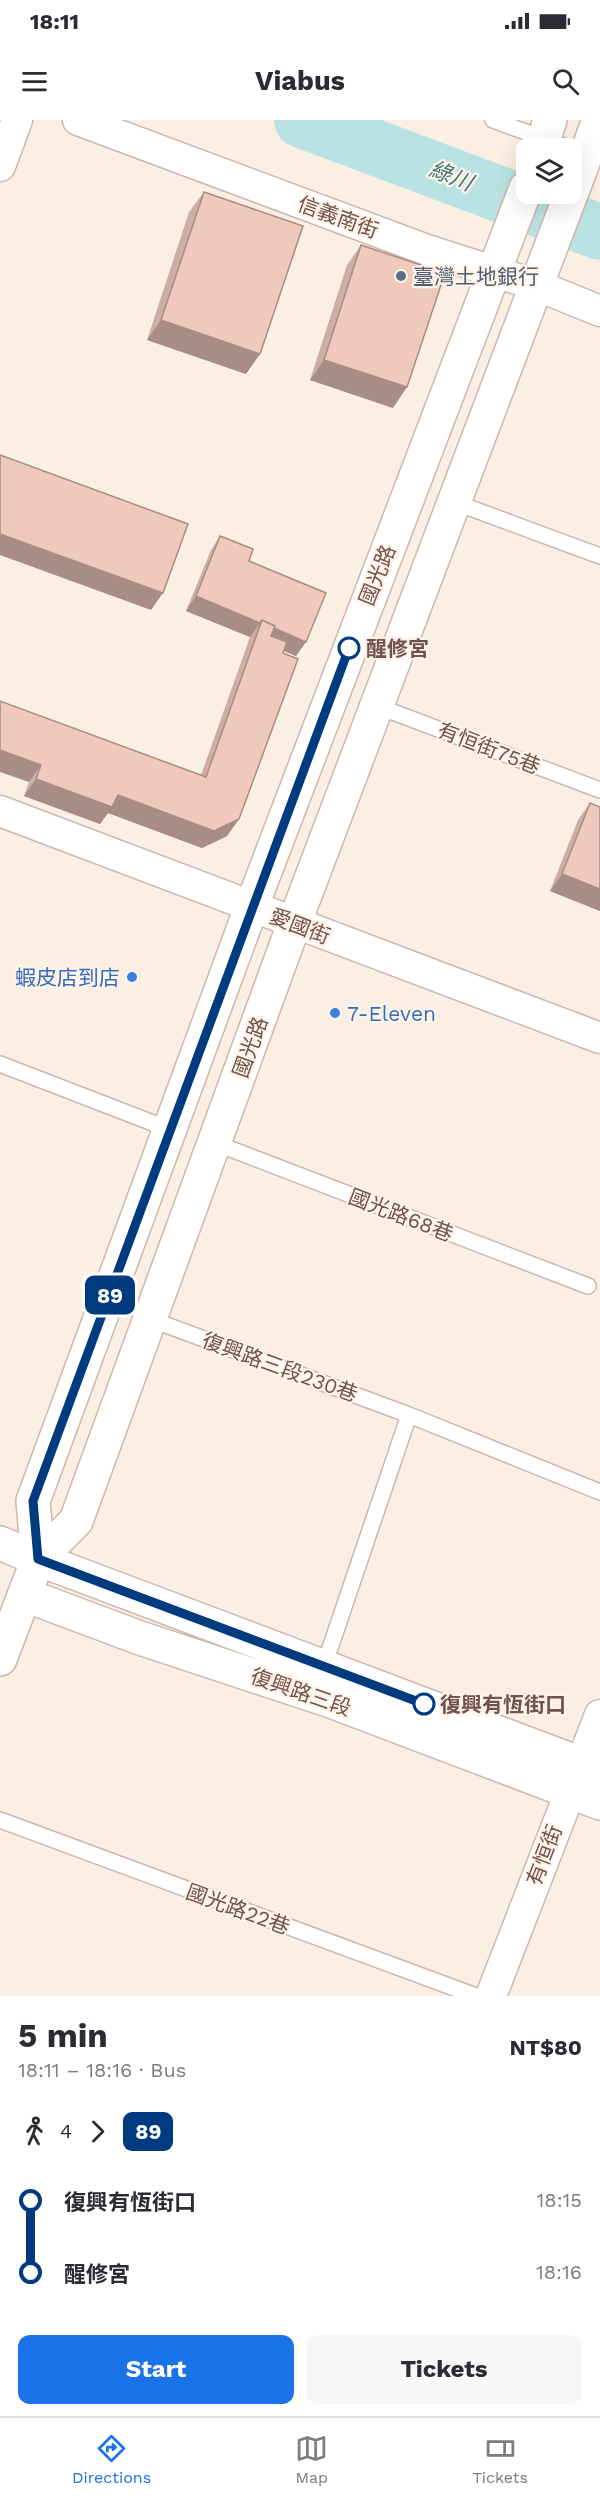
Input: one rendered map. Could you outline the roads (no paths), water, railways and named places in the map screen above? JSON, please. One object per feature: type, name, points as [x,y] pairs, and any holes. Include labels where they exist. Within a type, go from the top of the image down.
[{"type":"main road","points":[[576,138],[599,120]]},
{"type":"main road","name":"國光路","points":[[38,1559],[33,1501],[251,908],[520,204]]},
{"type":"main road","name":"國光路","points":[[0,1659],[13,1590],[38,1559],[76,1521],[294,924],[567,204]]},
{"type":"main road","name":"復興路三段","points":[[0,1544],[324,1666],[583,1776],[600,1803]]},
{"type":"main road","name":"復興路三段","points":[[13,1590],[140,1638],[328,1700],[583,1776]]},
{"type":"street","points":[[0,166],[17,120]]},
{"type":"street","name":"信義南街","points":[[78,120],[427,250],[536,285],[600,310]]},
{"type":"street","name":"愛國街","points":[[0,811],[251,908],[600,1038]]},
{"type":"street","name":"有恒街","points":[[491,1996],[583,1776],[600,1715]]},
{"type":"lane","points":[[493,120],[544,138]]},
{"type":"lane","points":[[454,502],[600,556]]},
{"type":"lane","name":"有恒街75巷","points":[[377,706],[600,790]]},
{"type":"lane","points":[[0,1064],[171,1130]]},
{"type":"lane","name":"國光路68巷","points":[[215,1143],[588,1286]]},
{"type":"lane","name":"復興路三段230巷","points":[[150,1320],[409,1415],[600,1492]]},
{"type":"lane","points":[[324,1666],[409,1415]]},
{"type":"lane","name":"國光路22巷","points":[[0,1820],[476,1996]]},
{"type":"waterway","name":"綠川","points":[[302,120],[600,232]]},
{"type":"place","name":"臺灣土地銀行","points":[[401,276]]},
{"type":"place","name":"醒修宮","points":[[349,648]]},
{"type":"place","name":"蝦皮店到店","points":[[132,977]]},
{"type":"place","name":"7-Eleven","points":[[335,1013]]},
{"type":"place","name":"復興有恆街口","points":[[424,1704]]}]
